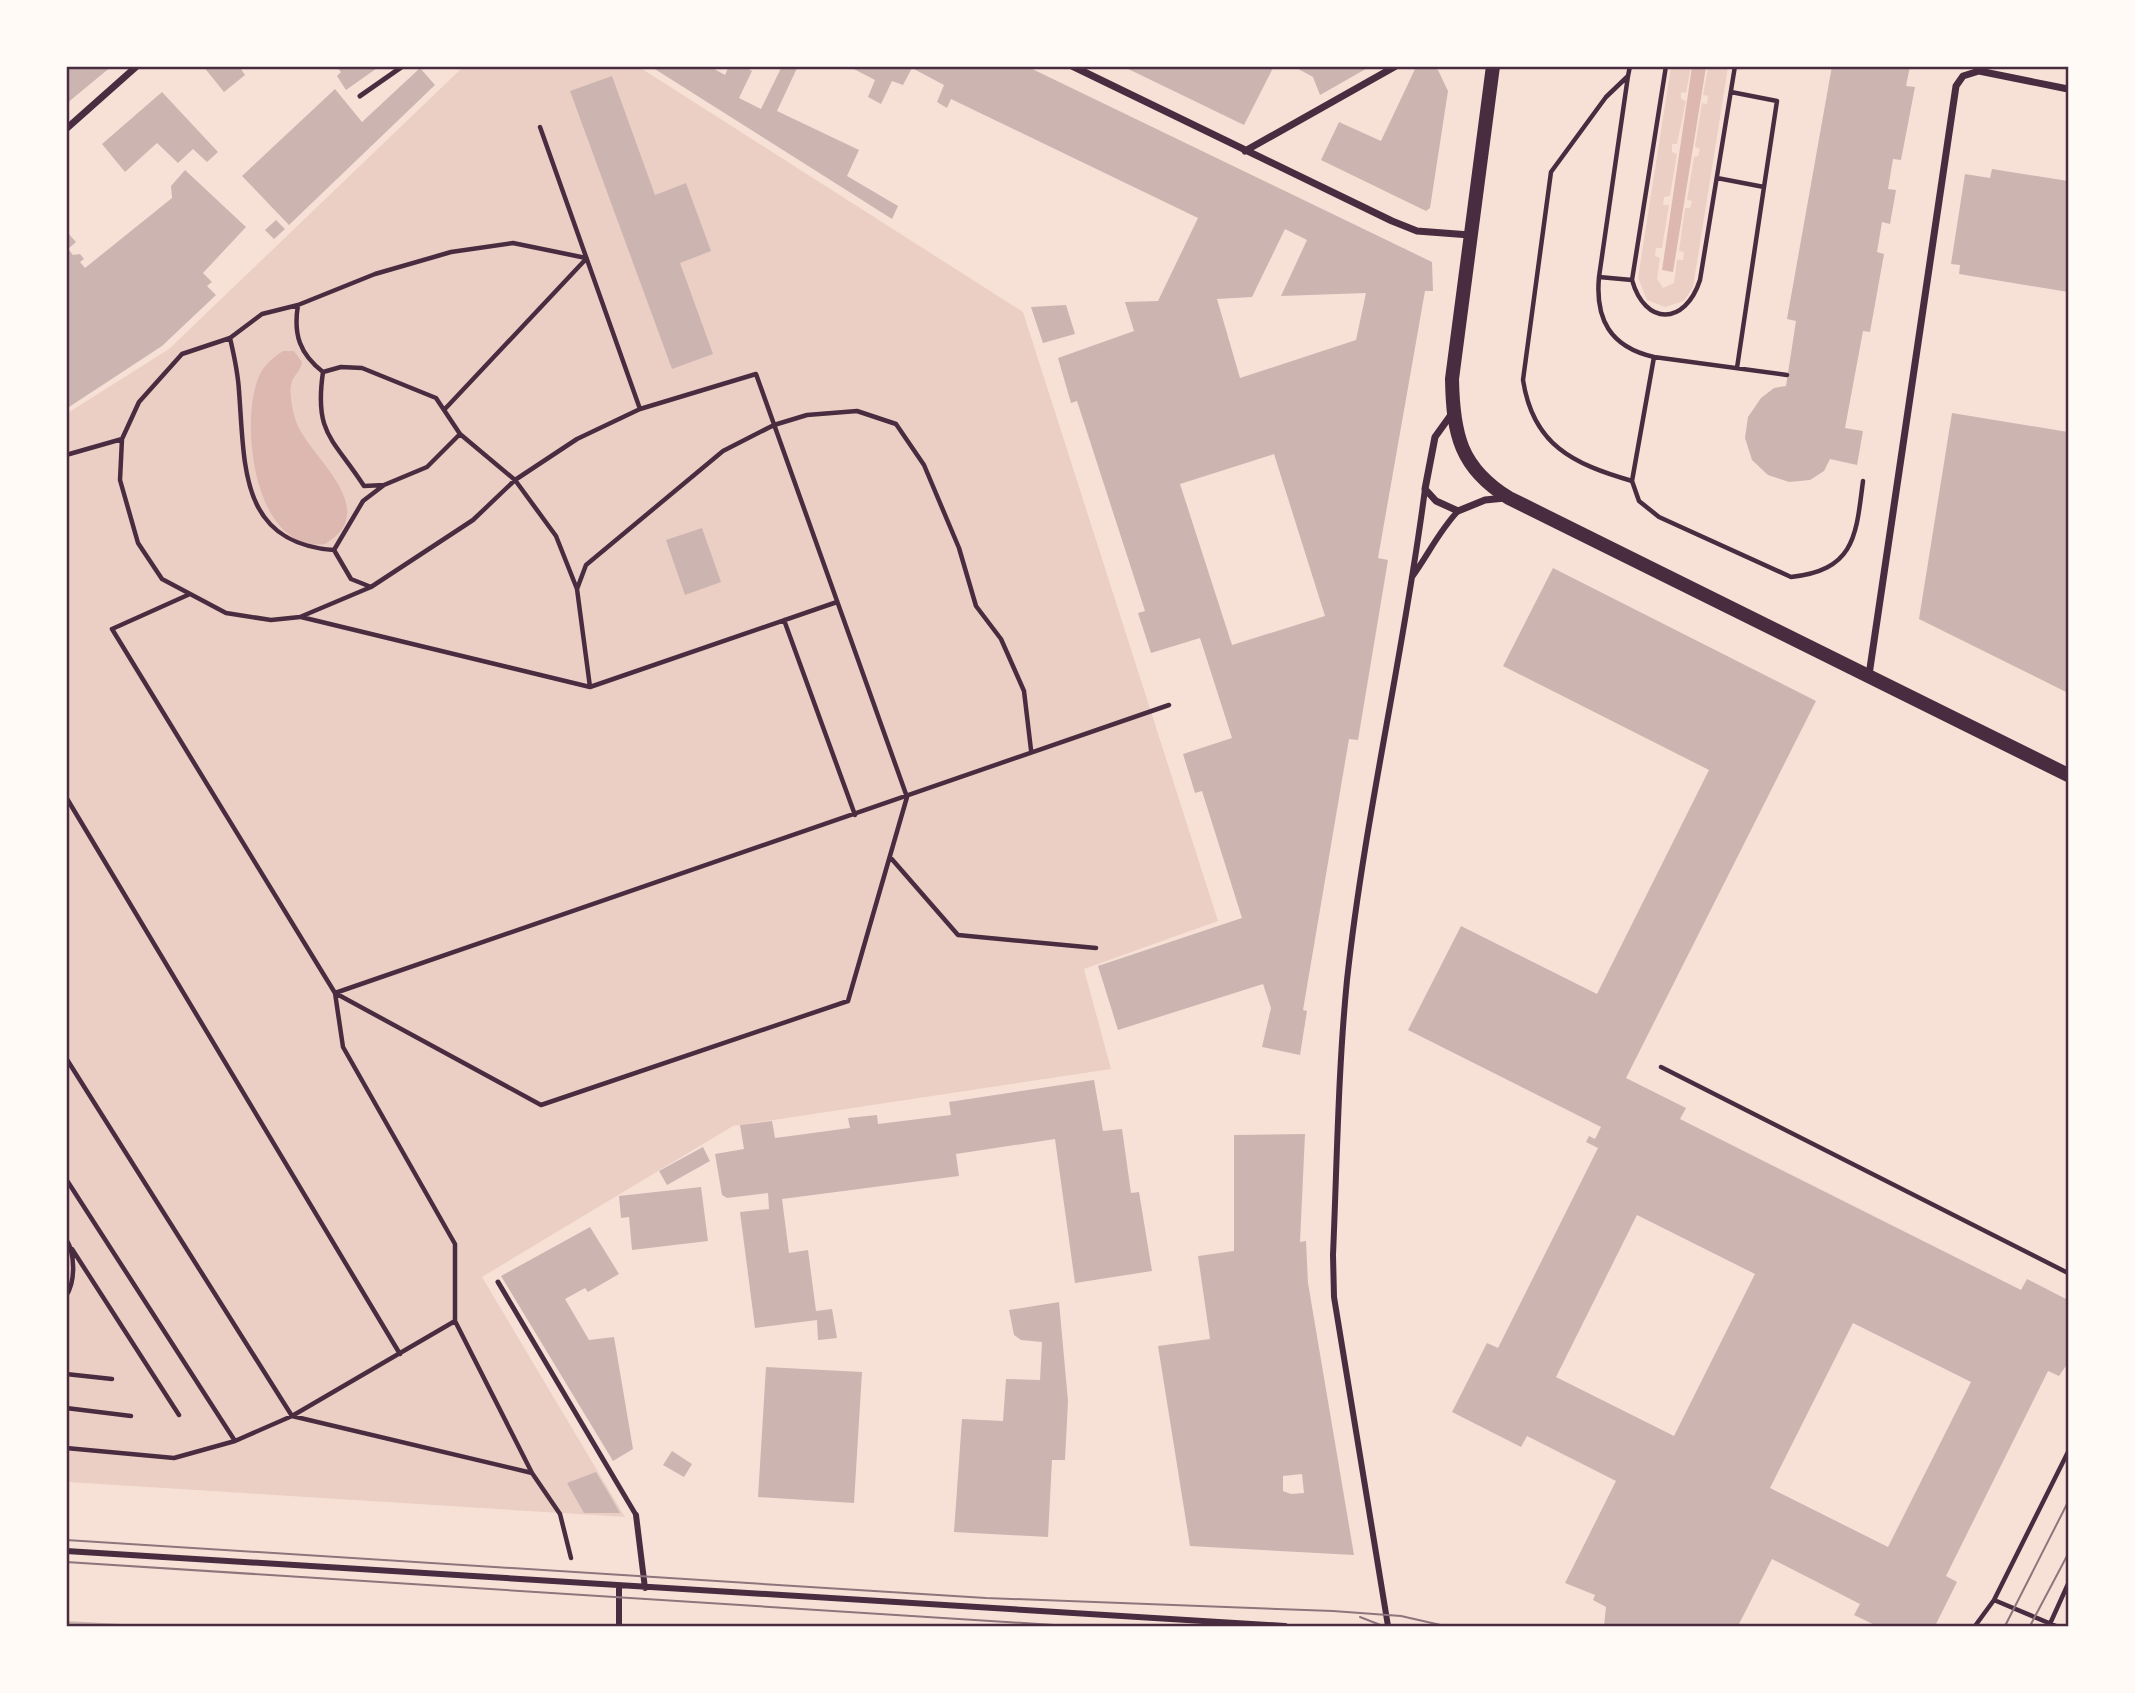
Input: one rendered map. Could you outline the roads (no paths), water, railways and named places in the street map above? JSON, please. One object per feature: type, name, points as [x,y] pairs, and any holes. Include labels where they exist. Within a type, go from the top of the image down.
[{"type":"main road","points":[[1493,66],[1453,367],[1452,412],[1460,444],[1471,466],[1483,481],[1509,498],[2068,775]]},
{"type":"street","points":[[66,129],[138,66]]},
{"type":"street","points":[[1072,66],[1417,231],[1470,234]]},
{"type":"street","points":[[1245,151],[1396,66]]},
{"type":"street","points":[[1869,675],[1956,86],[1963,76],[1979,71],[2068,89]]},
{"type":"street","points":[[1388,1626],[1334,1297],[1332,1255],[1347,981],[1365,852],[1408,614],[1411,579],[1435,437],[1452,412]]},
{"type":"street","points":[[1425,489],[1436,501],[1458,511]]},
{"type":"street","points":[[1411,579],[1428,556],[1440,529],[1458,511],[1485,500],[1509,498]]},
{"type":"street","points":[[636,1515],[645,1588]]},
{"type":"street","points":[[66,1551],[1285,1626]]},
{"type":"street","points":[[619,1587],[619,1626]]},
{"type":"lane","points":[[360,96],[403,66]]},
{"type":"lane","points":[[498,1282],[636,1515]]},
{"type":"tram line","points":[[2005,1626],[2068,1502]]},
{"type":"tram line","points":[[66,1540],[986,1598],[1333,1611],[1401,1616],[1445,1626]]},
{"type":"tram line","points":[[2030,1626],[2068,1554]]},
{"type":"tram line","points":[[66,1562],[1069,1626]]},
{"type":"tram line","points":[[1360,1617],[1383,1626]]}]
